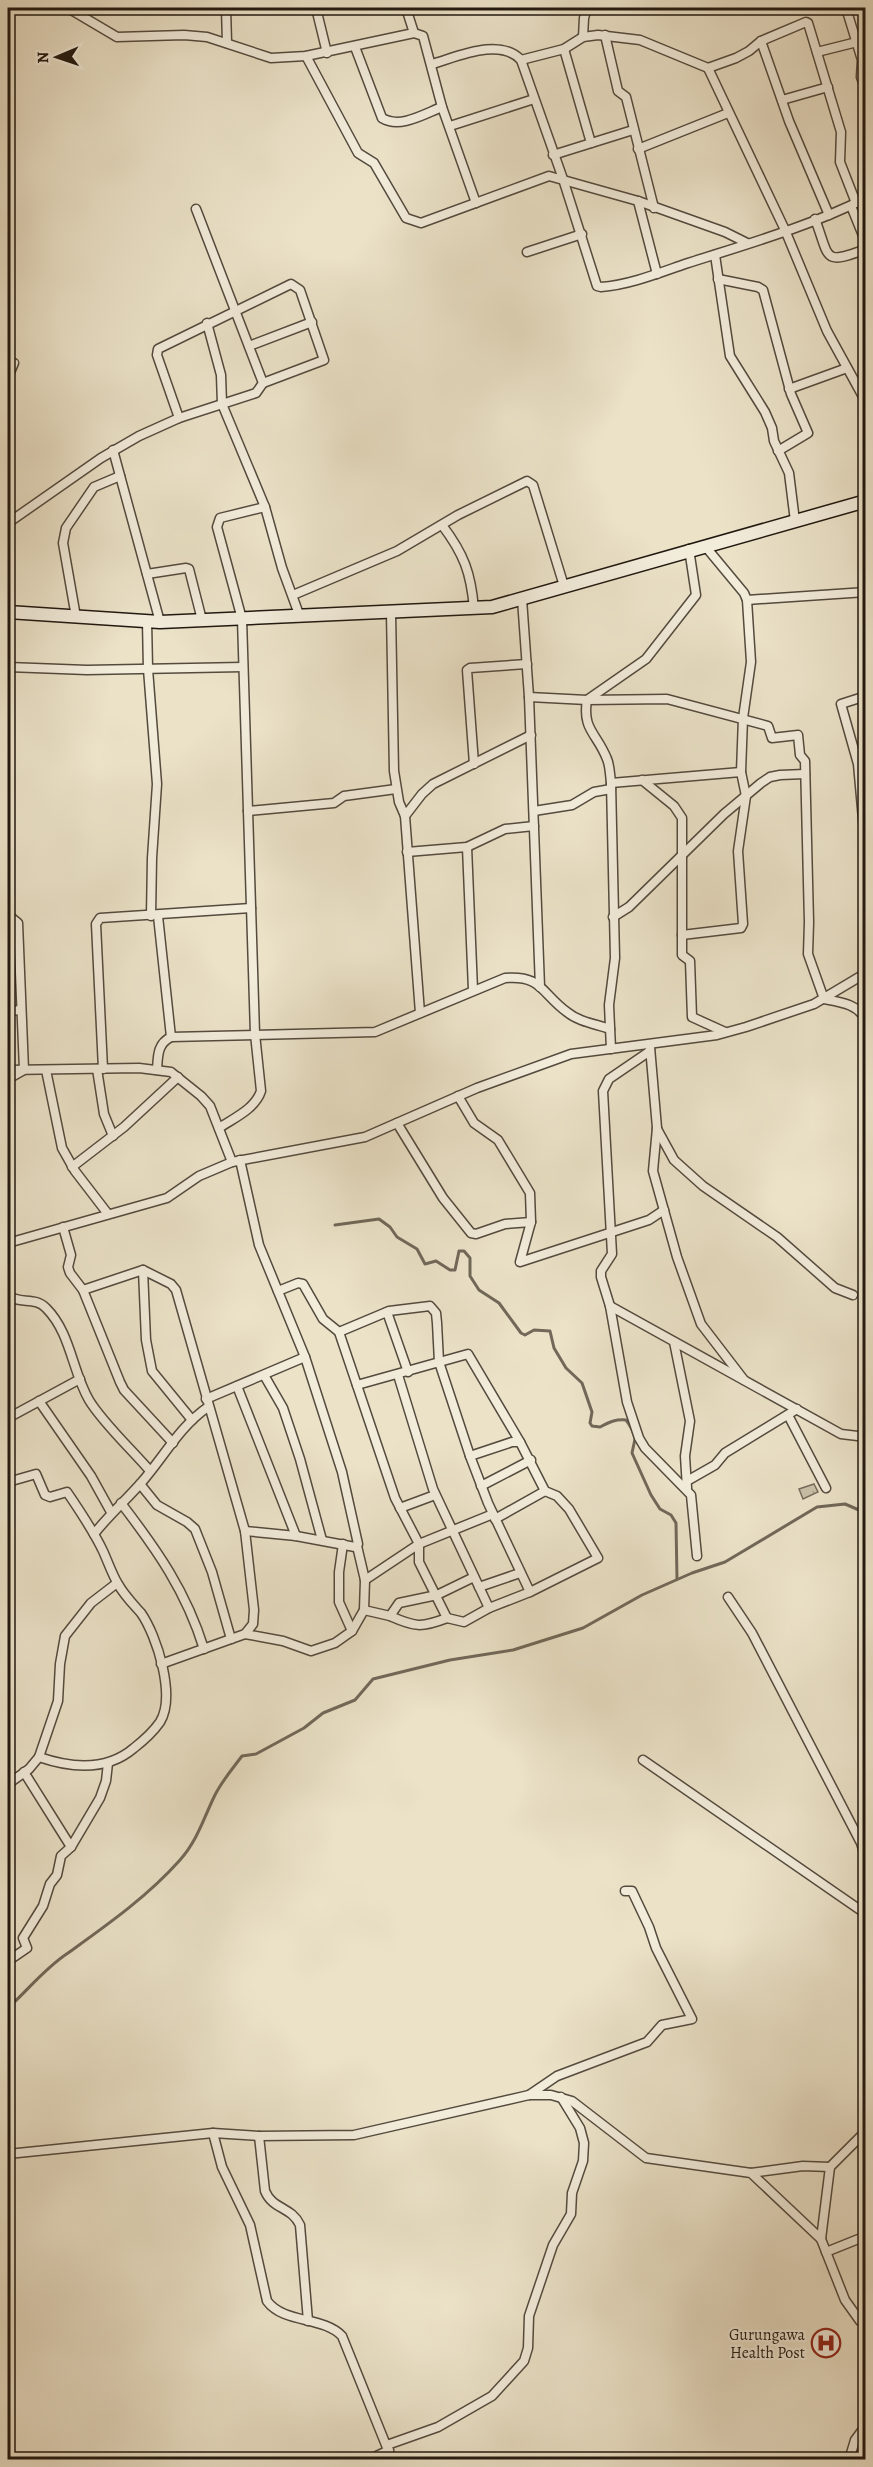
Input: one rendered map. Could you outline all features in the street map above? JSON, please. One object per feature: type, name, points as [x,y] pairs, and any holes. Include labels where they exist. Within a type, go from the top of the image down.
[{"type":"street","points":[[68,8],[117,37],[184,35],[207,38],[271,58],[306,56],[414,33],[423,36],[442,107],[476,203]]},
{"type":"street","points":[[86,18],[92,8]]},
{"type":"street","points":[[226,8],[227,43]]},
{"type":"street","points":[[316,8],[327,52]]},
{"type":"street","points":[[405,8],[414,33]]},
{"type":"street","points":[[584,37],[584,18],[587,8]]},
{"type":"street","points":[[846,8],[857,42],[866,91]]},
{"type":"street","points":[[521,60],[564,49],[584,37],[605,35],[640,40],[708,68],[736,58],[761,41],[808,23],[842,132],[840,162],[866,243]]},
{"type":"street","points":[[605,35],[618,91],[626,97],[654,208]]},
{"type":"street","points":[[761,41],[782,100],[829,215]]},
{"type":"street","points":[[817,52],[857,42]]},
{"type":"street","points":[[355,47],[381,118],[389,123],[398,123],[442,107]]},
{"type":"street","points":[[564,49],[591,143]]},
{"type":"street","points":[[432,64],[484,50],[510,51],[521,60],[582,234],[597,286],[606,287],[657,274],[829,215],[866,198]]},
{"type":"street","points":[[306,56],[358,153],[374,163],[406,219],[421,223],[542,177],[563,179],[638,201],[725,232],[747,243]]},
{"type":"street","points":[[708,68],[785,230],[827,331],[865,400]]},
{"type":"street","points":[[782,100],[828,87]]},
{"type":"street","points":[[450,126],[534,99]]},
{"type":"street","points":[[638,149],[728,113]]},
{"type":"street","points":[[553,155],[633,130]]},
{"type":"street","points":[[638,201],[657,274]]},
{"type":"street","points":[[196,209],[262,383]]},
{"type":"street","points":[[815,219],[828,255],[834,259],[866,249]]},
{"type":"street","points":[[527,252],[582,234]]},
{"type":"street","points":[[715,255],[730,356],[765,412],[778,451],[789,473],[793,522]]},
{"type":"street","points":[[718,279],[763,290],[789,389],[808,433],[778,451]]},
{"type":"street","points":[[8,523],[113,450],[179,418],[256,393],[262,383],[324,360],[300,290],[291,284],[207,323],[158,349],[179,418]]},
{"type":"street","points":[[249,346],[312,322]]},
{"type":"street","points":[[207,323],[221,375],[222,404],[265,507],[300,617]]},
{"type":"street","points":[[8,377],[14,363]]},
{"type":"street","points":[[789,389],[847,368]]},
{"type":"street","points":[[113,450],[160,622]]},
{"type":"street","points":[[76,617],[63,535],[94,487],[120,476]]},
{"type":"street","points":[[293,595],[397,551],[478,505],[527,481],[531,483],[564,586]]},
{"type":"street","points":[[8,612],[160,622],[474,609],[522,598],[689,549],[866,501]]},
{"type":"street","points":[[219,1128],[249,1108],[259,1099],[261,1092],[255,1034],[242,619],[218,522],[220,518],[265,507]]},
{"type":"street","points":[[442,525],[467,564],[472,582],[474,609]]},
{"type":"street","points":[[682,935],[742,927],[738,851],[746,796],[741,772],[743,718],[751,662],[747,600],[744,593],[705,546]]},
{"type":"street","points":[[611,1049],[610,990],[615,958],[611,786],[607,758],[586,723],[587,700],[646,659],[694,598],[696,591],[689,549]]},
{"type":"street","points":[[147,574],[189,569],[202,620]]},
{"type":"street","points":[[747,600],[866,592]]},
{"type":"street","points":[[522,598],[531,735],[540,987]]},
{"type":"street","points":[[391,613],[396,789],[405,816],[420,1013]]},
{"type":"street","points":[[147,621],[148,669],[157,784],[152,858],[155,916],[171,1037]]},
{"type":"street","points":[[474,764],[467,670],[527,664]]},
{"type":"street","points":[[8,667],[87,670],[243,667]]},
{"type":"street","points":[[866,696],[842,704],[858,764],[866,854]]},
{"type":"street","points":[[529,697],[587,700],[667,699],[768,726],[772,738],[798,735],[800,755],[805,760],[808,954],[824,999]]},
{"type":"street","points":[[405,816],[433,784],[531,735]]},
{"type":"street","points":[[534,811],[572,805],[594,792],[642,780],[741,772]]},
{"type":"street","points":[[613,916],[622,913],[724,814],[770,777],[805,774]]},
{"type":"street","points":[[642,780],[680,812],[682,818],[682,955],[690,961],[692,1017],[725,1032]]},
{"type":"street","points":[[248,811],[334,803],[344,796],[396,789]]},
{"type":"street","points":[[407,852],[467,846],[505,828],[534,826]]},
{"type":"street","points":[[467,846],[473,990]]},
{"type":"street","points":[[866,869],[866,877]]},
{"type":"street","points":[[113,1136],[104,1114],[100,1069],[96,924],[100,918],[106,917],[155,916],[251,908]]},
{"type":"street","points":[[8,918],[18,922],[24,1070]]},
{"type":"street","points":[[8,1243],[167,1198],[199,1176],[236,1161],[355,1140],[458,1096],[571,1054],[650,1047],[725,1032],[824,999],[866,973]]},
{"type":"street","points":[[157,1070],[158,1051],[162,1043],[171,1037],[375,1032],[505,978],[521,977],[531,980],[566,1012],[576,1018],[610,1029]]},
{"type":"street","points":[[824,999],[848,1004],[862,1014],[866,1021]]},
{"type":"street","points":[[8,1011],[21,1010]]},
{"type":"street","points":[[650,1047],[657,1128],[653,1171],[677,1257],[701,1324],[744,1380]]},
{"type":"street","points":[[650,1047],[609,1079],[603,1091],[612,1254],[601,1271],[610,1306],[627,1402],[639,1438],[651,1455],[687,1485]]},
{"type":"street","points":[[8,1071],[100,1069],[171,1072],[206,1101],[236,1161],[256,1235],[305,1357],[342,1472],[365,1580],[364,1610],[352,1631],[335,1643],[311,1651],[283,1641],[245,1634],[161,1664]]},
{"type":"street","points":[[8,1078],[24,1070]]},
{"type":"street","points":[[46,1070],[62,1148],[72,1167],[108,1214]]},
{"type":"street","points":[[72,1167],[113,1136],[178,1077]]},
{"type":"street","points":[[458,1096],[474,1123],[498,1140],[528,1187],[532,1201],[531,1222],[519,1259],[522,1263],[649,1220],[664,1210]]},
{"type":"street","points":[[397,1123],[443,1198],[471,1233],[476,1234],[513,1222],[531,1222]]},
{"type":"street","points":[[657,1128],[674,1160],[703,1186],[777,1237],[835,1288],[853,1295]]},
{"type":"street","points":[[63,1227],[71,1256],[68,1267],[70,1273],[82,1290],[124,1390],[172,1443]]},
{"type":"street","points":[[82,1290],[142,1270],[171,1284],[176,1290],[245,1531],[254,1610],[252,1624],[245,1634]]},
{"type":"street","points":[[142,1270],[146,1340],[152,1371],[192,1420]]},
{"type":"street","points":[[278,1291],[298,1283],[303,1284],[323,1319],[339,1332],[400,1508],[419,1544],[419,1562],[447,1618]]},
{"type":"street","points":[[8,1295],[13,1300],[38,1302],[55,1319],[72,1353],[89,1400],[150,1471]]},
{"type":"street","points":[[339,1332],[387,1312],[430,1306],[436,1313],[439,1362],[470,1456],[494,1516],[530,1592]]},
{"type":"street","points":[[610,1306],[841,1434],[866,1437]]},
{"type":"street","points":[[387,1312],[408,1372]]},
{"type":"street","points":[[674,1342],[690,1422],[685,1456],[697,1556]]},
{"type":"street","points":[[357,1385],[468,1354],[531,1460],[545,1491],[557,1496],[569,1509],[598,1558],[530,1592],[489,1608],[464,1622],[447,1618],[434,1623],[413,1626],[390,1616],[364,1610]]},
{"type":"street","points":[[94,1534],[111,1512],[140,1484],[207,1403],[237,1386],[305,1357]]},
{"type":"street","points":[[264,1374],[283,1408],[322,1540]]},
{"type":"street","points":[[398,1375],[435,1495],[489,1608]]},
{"type":"street","points":[[8,1418],[80,1379]]},
{"type":"street","points":[[237,1386],[296,1536]]},
{"type":"street","points":[[39,1401],[91,1476],[111,1512]]},
{"type":"street","points":[[687,1485],[715,1465],[724,1453],[797,1409]]},
{"type":"street","points":[[788,1415],[826,1488]]},
{"type":"street","points":[[470,1456],[512,1442],[520,1442]]},
{"type":"street","points":[[481,1486],[531,1460]]},
{"type":"street","points":[[8,1482],[36,1474],[45,1495],[50,1497],[66,1491],[94,1534],[117,1583],[141,1614],[154,1636],[166,1697],[160,1722],[127,1754],[108,1763],[81,1768],[58,1764],[39,1757]]},
{"type":"street","points":[[140,1484],[157,1505],[195,1529],[212,1572],[231,1639]]},
{"type":"street","points":[[365,1580],[419,1544],[494,1516],[545,1491]]},
{"type":"street","points":[[400,1508],[435,1495]]},
{"type":"street","points":[[120,1503],[158,1552],[183,1595],[194,1617],[204,1649]]},
{"type":"street","points":[[245,1531],[296,1536],[357,1546]]},
{"type":"street","points":[[343,1544],[339,1572],[339,1602],[352,1631]]},
{"type":"street","points":[[479,1587],[520,1573]]},
{"type":"street","points":[[390,1616],[399,1603],[437,1595],[474,1577]]},
{"type":"street","points":[[8,1784],[39,1757],[58,1701],[60,1664],[65,1636],[91,1603],[117,1583]]},
{"type":"street","points":[[728,1597],[753,1633],[861,1843],[866,1858]]},
{"type":"street","points":[[643,1760],[866,1914]]},
{"type":"street","points":[[8,1960],[27,1947],[23,1938],[43,1906],[50,1884],[57,1875],[61,1856],[71,1847],[100,1798],[106,1781],[108,1763]]},
{"type":"street","points":[[24,1772],[71,1847]]},
{"type":"street","points":[[529,2095],[557,2076],[647,2042],[662,2025],[692,2019],[656,1948],[632,1891],[625,1891]]},
{"type":"street","points":[[8,2154],[213,2133],[259,2136],[354,2136],[529,2095],[561,2097],[572,2101],[646,2158],[751,2173],[803,2166],[830,2167]]},
{"type":"street","points":[[368,2460],[388,2448],[438,2427],[492,2396],[524,2361],[528,2348],[529,2316],[553,2245],[571,2214],[572,2193],[583,2161],[584,2143],[580,2128],[561,2097]]},
{"type":"street","points":[[821,2239],[830,2167],[866,2131]]},
{"type":"street","points":[[213,2133],[222,2168],[250,2226],[267,2301],[272,2307],[282,2312],[331,2327],[342,2336],[392,2460]]},
{"type":"street","points":[[259,2136],[265,2192],[272,2203],[291,2212],[300,2225],[308,2321]]},
{"type":"street","points":[[751,2173],[821,2239],[845,2300],[860,2321],[866,2325]]},
{"type":"street","points":[[826,2252],[866,2236]]},
{"type":"street","points":[[849,2460],[855,2440],[866,2425]]},
{"type":"green space","points":[[814,1484],[818,1492],[803,1499],[799,1489]]},
{"type":"waterway","points":[[335,1225],[379,1219],[390,1227],[397,1237],[417,1249],[425,1264],[436,1261],[450,1270],[455,1270],[459,1251],[464,1251],[470,1258],[470,1276],[479,1290],[499,1303],[521,1333],[525,1335],[534,1330],[550,1331],[554,1348],[566,1368],[582,1383],[592,1412],[590,1423],[592,1426],[600,1427],[613,1421],[626,1420],[632,1429],[635,1439],[632,1453],[651,1495],[660,1509],[671,1515],[676,1523],[677,1579]]},
{"type":"waterway","points":[[8,2008],[52,1965],[112,1921],[180,1860],[195,1838],[220,1786],[242,1756],[256,1754],[304,1728],[323,1713],[355,1700],[373,1679],[450,1660],[513,1650],[583,1628],[642,1595],[692,1573],[725,1562],[817,1507],[845,1504],[866,1513]]},
{"type":"place","name":"Gurungawa Health Post","points":[[826,2343]]}]
